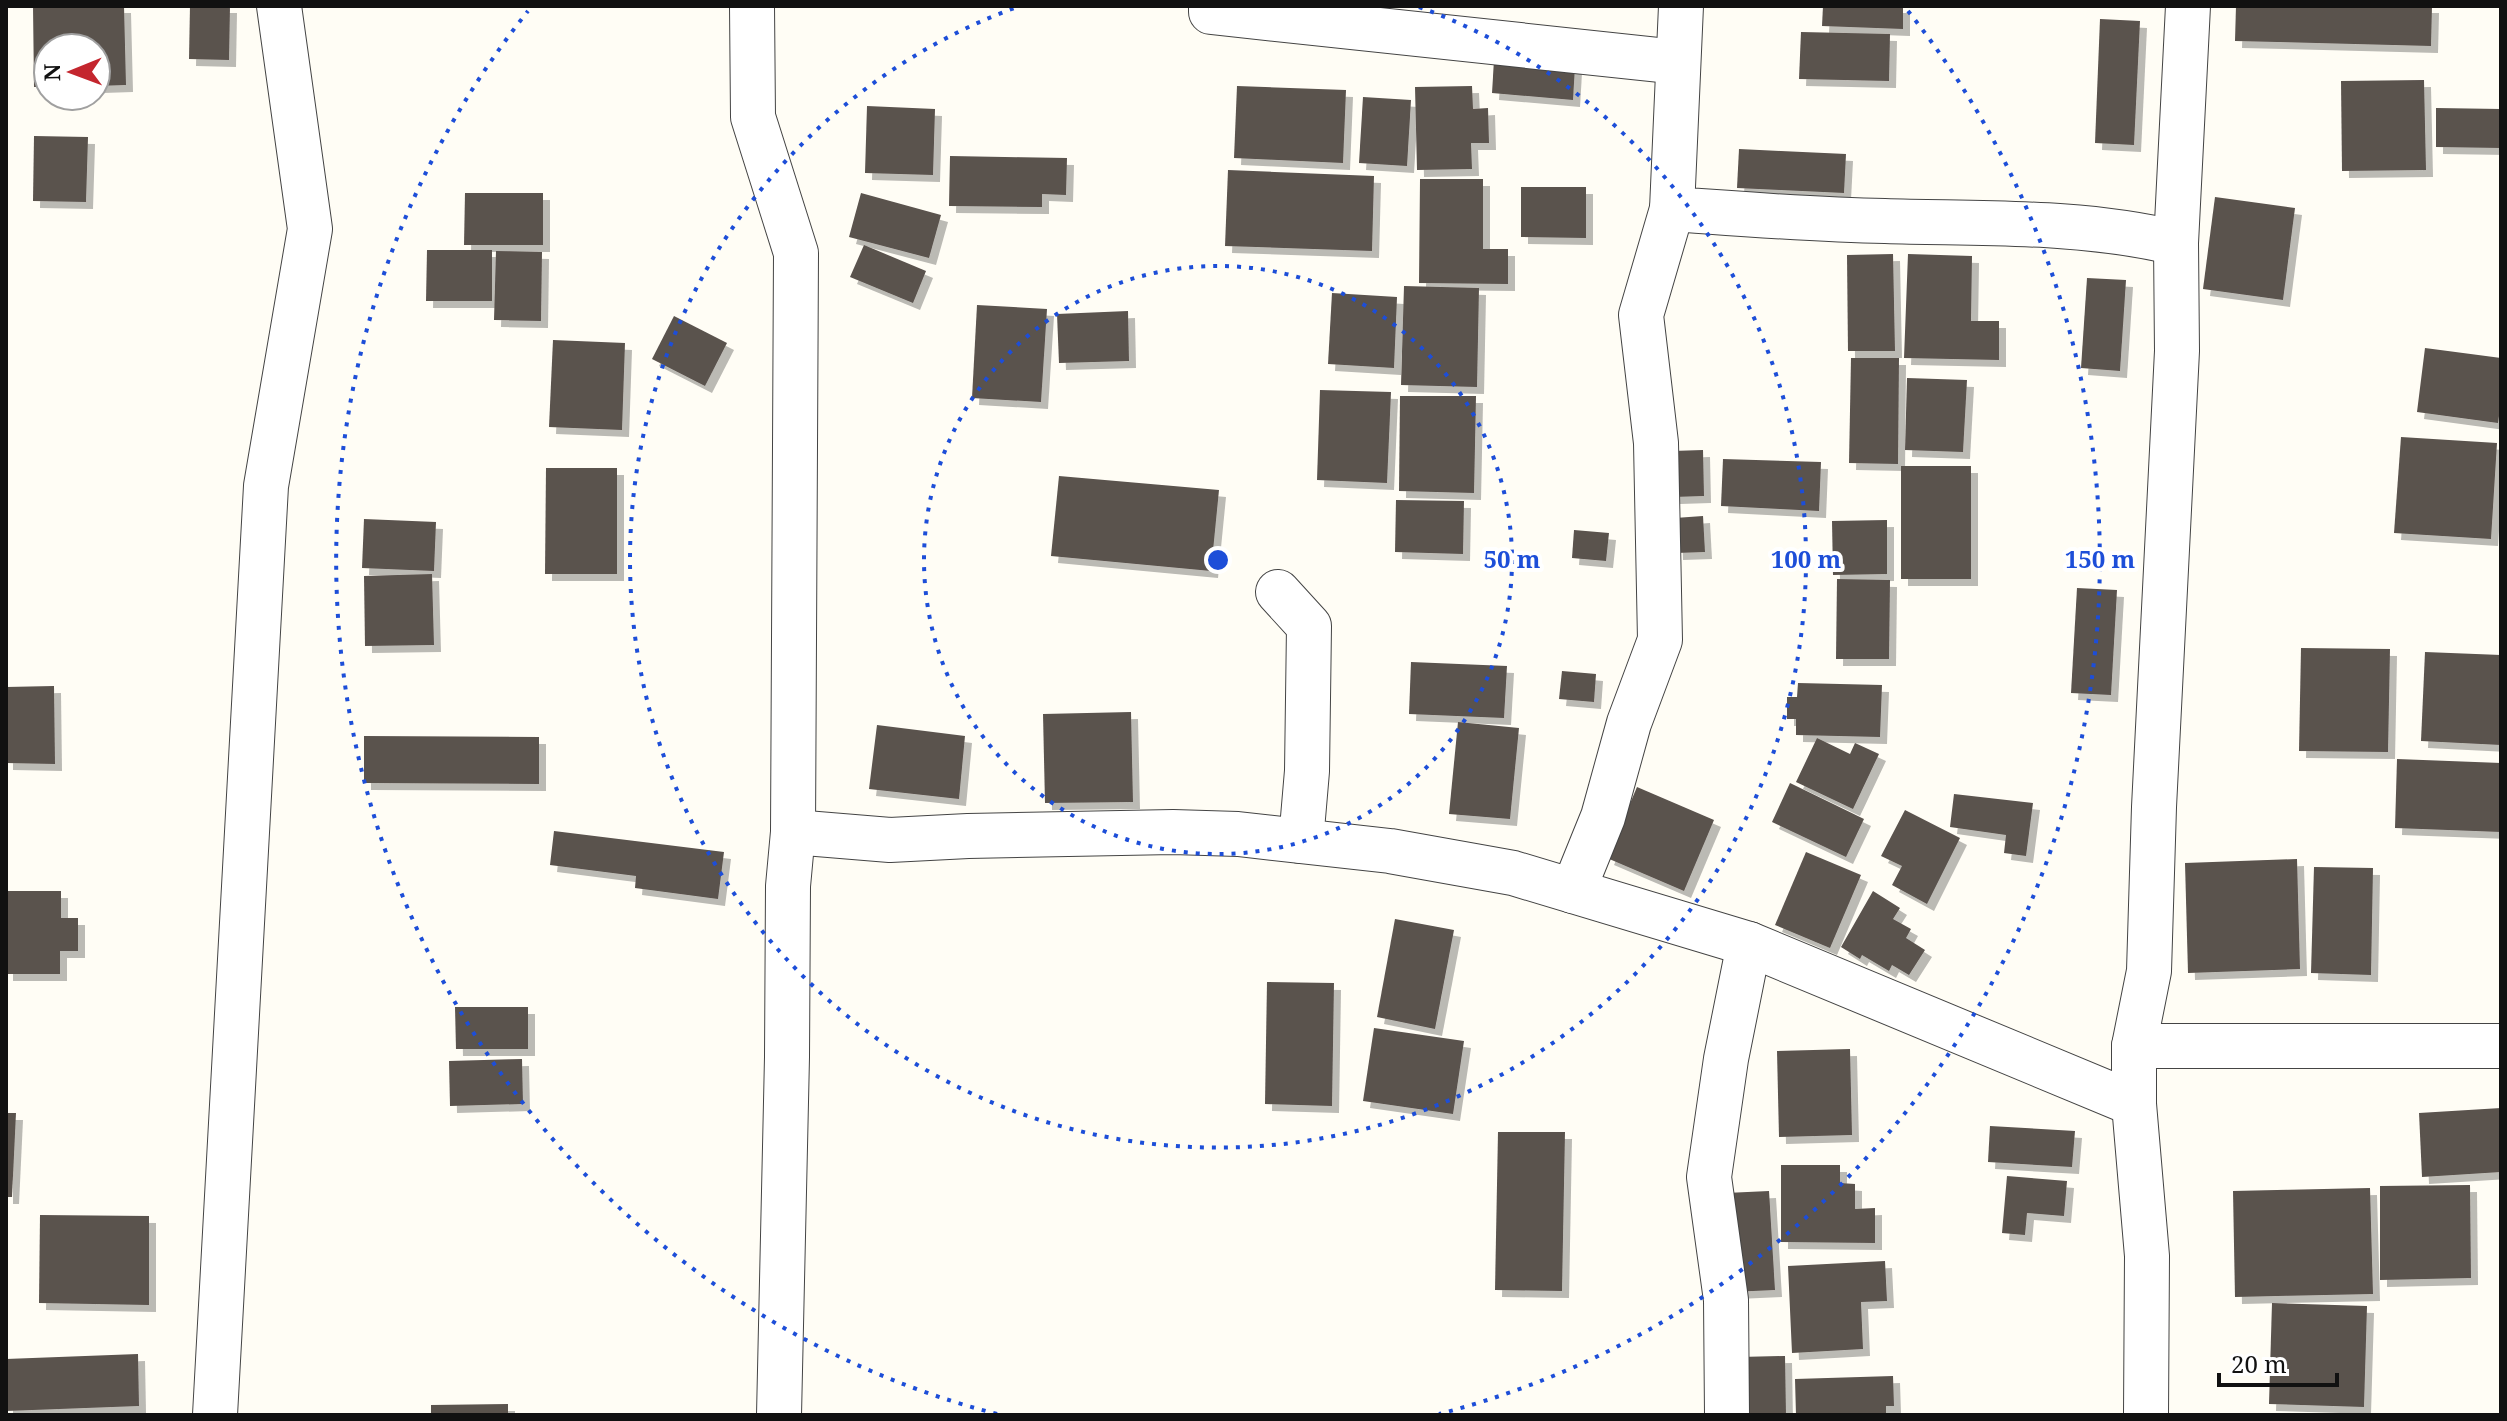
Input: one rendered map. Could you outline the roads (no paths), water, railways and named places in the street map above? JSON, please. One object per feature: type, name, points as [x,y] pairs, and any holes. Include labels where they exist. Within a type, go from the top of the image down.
[{"type":"street","points":[[215,1415],[266,486],[310,229],[279,6]]},
{"type":"street","points":[[752,6],[753,117],[796,253],[793,832],[788,886],[779,1415]]},
{"type":"street","points":[[1211,6],[1211,12],[1678,62]]},
{"type":"street","points":[[1573,891],[1603,817],[1629,723],[1660,640],[1656,443],[1641,315],[1672,209],[1681,6]]},
{"type":"street","points":[[2146,1415],[2147,1256],[2134,1104],[2134,1046],[2149,971],[2177,351],[2176,243],[2188,6]]},
{"type":"street","points":[[1672,209],[1832,220],[1973,222],[2137,233],[2176,243]]},
{"type":"street","points":[[1278,592],[1309,626],[1307,771],[1301,841]]},
{"type":"street","points":[[793,832],[890,840],[1173,832],[1238,834],[1390,851],[1513,873],[1749,944],[2134,1104]]},
{"type":"street","points":[[1727,1415],[1726,1300],[1709,1177],[1726,1059],[1749,944]]},
{"type":"street","points":[[2134,1046],[2501,1046]]}]
